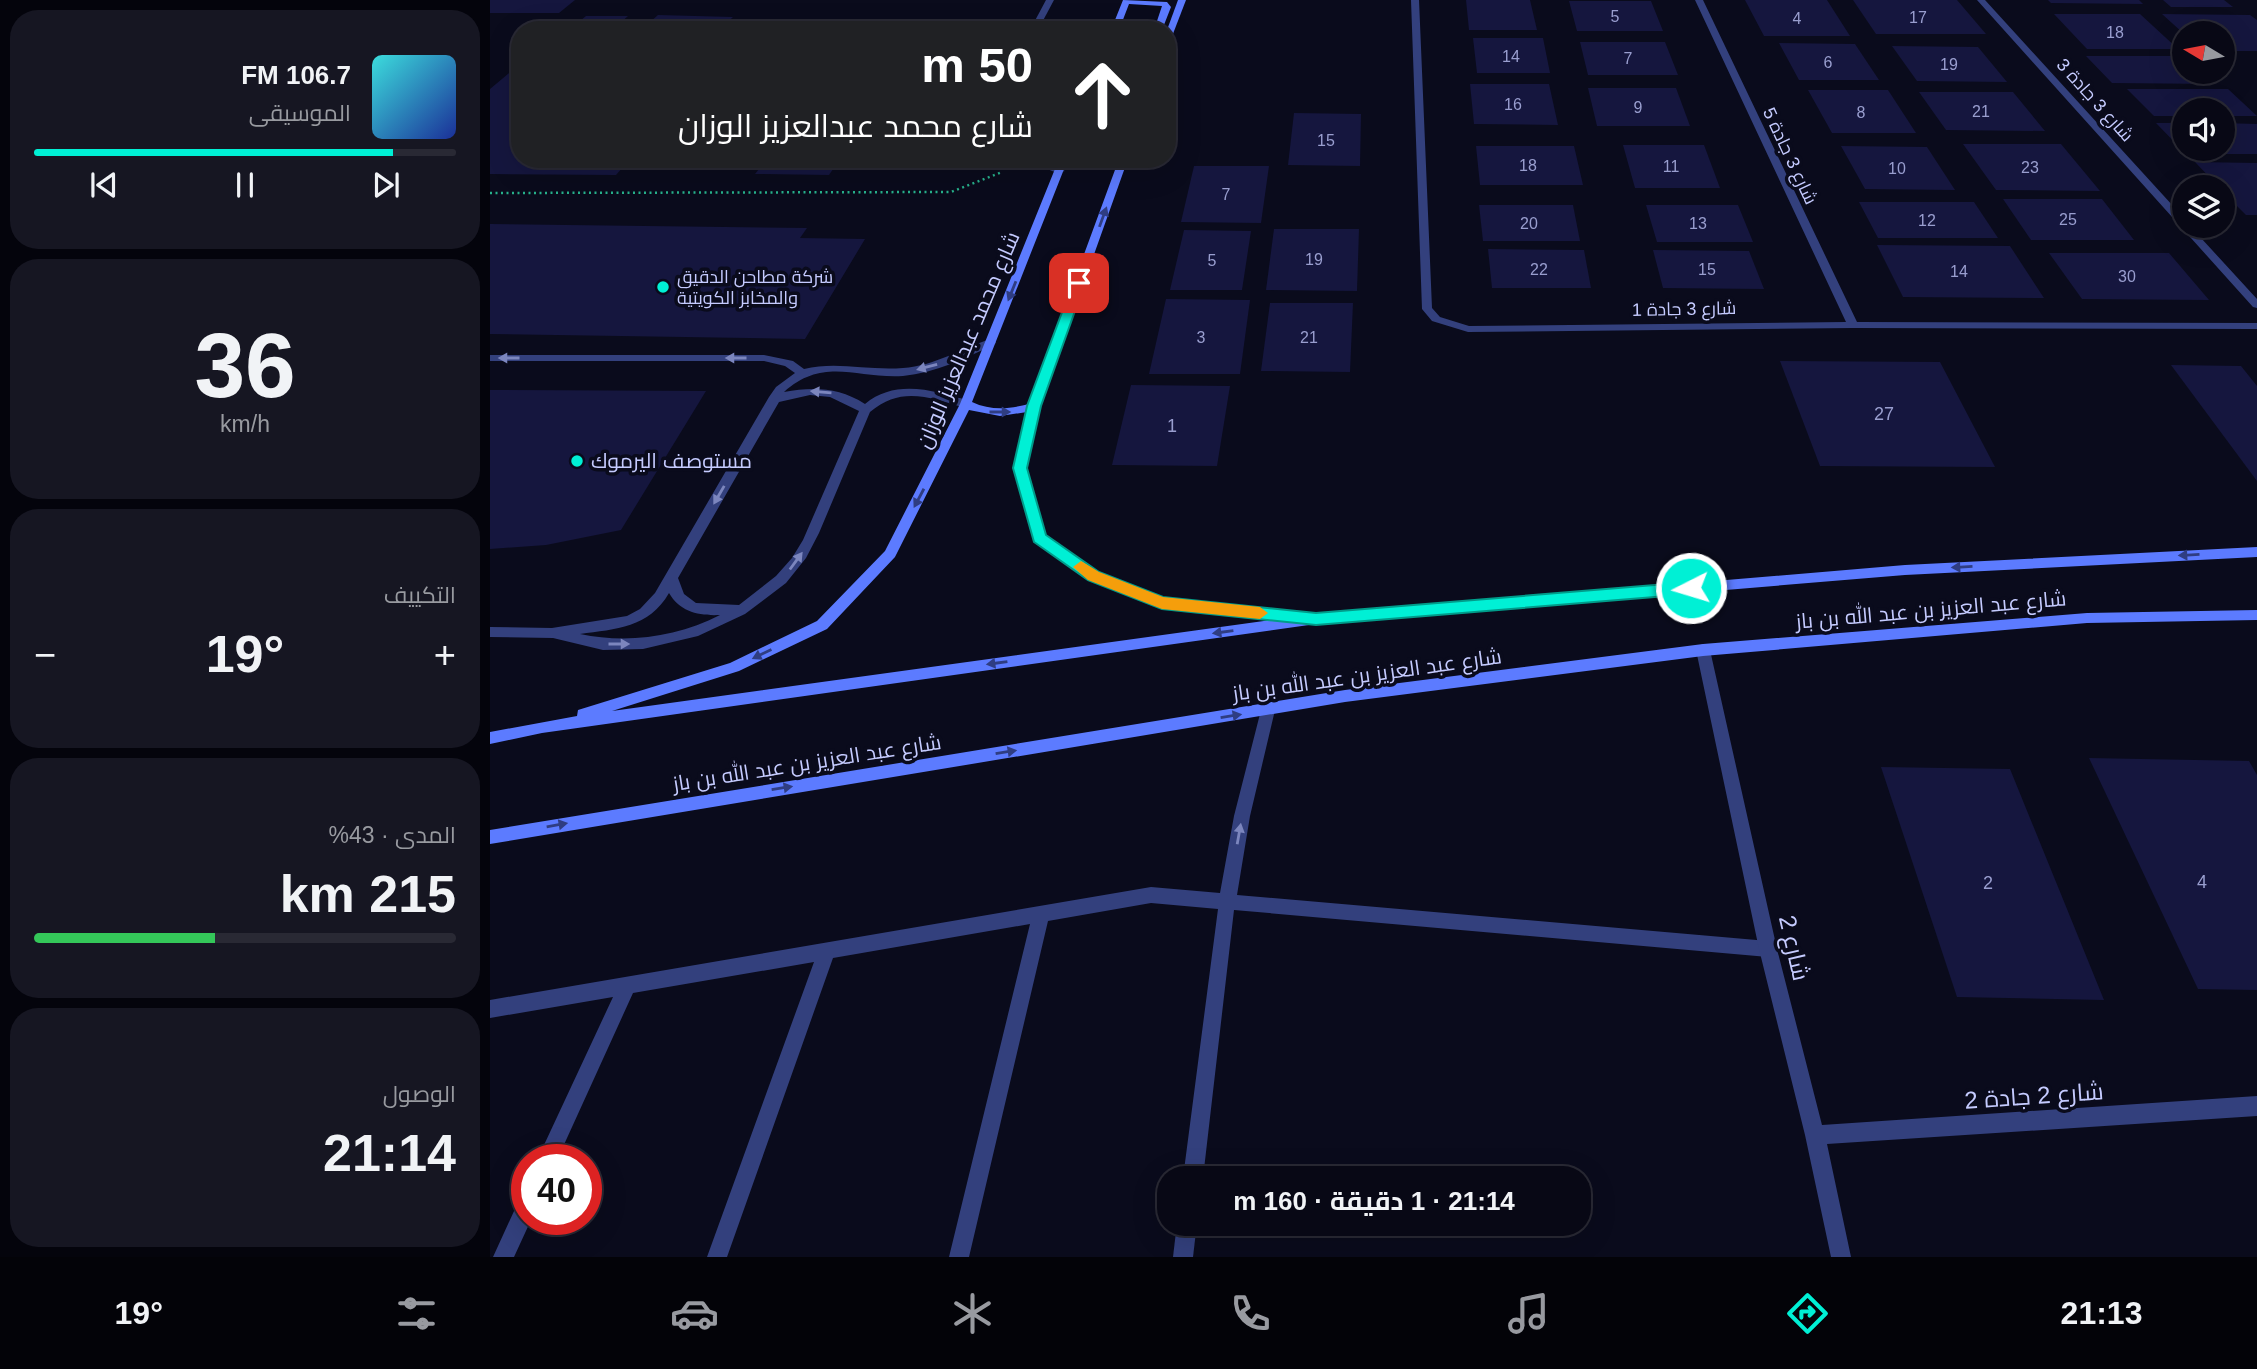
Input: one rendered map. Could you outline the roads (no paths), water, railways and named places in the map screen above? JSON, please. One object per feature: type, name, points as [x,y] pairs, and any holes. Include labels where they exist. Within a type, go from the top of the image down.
[{"type":"street","points":[[1039,21],[1050,0]]},
{"type":"street","points":[[1174,21],[1182,0]]},
{"type":"street","name":"شارع 3 جادة 1","points":[[1415,0],[1427,309],[1436,319],[1468,329],[1853,325],[2257,326]]},
{"type":"street","name":"شارع 3 جادة 5","points":[[1699,0],[1853,325]]},
{"type":"street","name":"شارع 3 جادة 3","points":[[1981,0],[2172,211]]},
{"type":"street","points":[[1119,21],[1127,1],[1164,4],[1167,7],[1162,21]]},
{"type":"street","name":"شارع محمد عبدالعزيز الوزان","points":[[542,727],[734,667],[822,625],[890,554],[966,404],[1061,168]]},
{"type":"street","points":[[1121,168],[1034,406],[1020,468],[1040,538],[1093,576],[1162,603],[1316,619]]},
{"type":"street","name":"شارع 3 جادة 3","points":[[2197,238],[2257,305]]},
{"type":"street","points":[[490,632],[552,633],[630,621],[645,613],[671,578],[774,400],[788,381],[801,372],[813,368],[901,372],[924,369],[991,342]]},
{"type":"street","points":[[490,358],[764,358],[789,363],[801,372]]},
{"type":"street","points":[[774,400],[802,391],[830,391],[851,400],[865,410]]},
{"type":"street","points":[[552,633],[593,643],[647,643],[679,637],[746,606],[776,585],[799,560],[865,410],[881,398],[904,391],[927,393],[966,404],[980,411],[996,413],[1016,412],[1034,406]]},
{"type":"street","name":"شارع عبد العزيز بن عبد الله بن باز","points":[[490,738],[542,727],[1316,619],[1905,570],[2257,552]]},
{"type":"street","points":[[671,578],[677,598],[688,606],[703,610],[746,606]]},
{"type":"street","name":"شارع عبد العزيز بن عبد الله بن باز","points":[[490,836],[1345,696],[1703,650],[2087,618],[2257,615]]},
{"type":"street","name":"شارع 2","points":[[1703,650],[1768,949],[1815,1135],[1841,1257]]},
{"type":"street","points":[[1194,1166],[1227,901],[1242,816],[1268,710]]},
{"type":"street","points":[[490,1010],[1151,895],[1768,949]]},
{"type":"street","points":[[959,1257],[1041,914]]},
{"type":"street","points":[[717,1257],[827,951]]},
{"type":"street","points":[[554,1144],[627,986]]},
{"type":"street","name":"شارع 2 جادة 2","points":[[1815,1135],[2257,1106]]},
{"type":"street","points":[[503,1257],[513,1235]]},
{"type":"street","points":[[1183,1257],[1185,1236]]},
{"type":"place","name":"شركة مطاحن الدقيق والمخابز الكويتية","points":[[663,287]]},
{"type":"place","name":"مستوصف اليرموك","points":[[577,461]]}]
